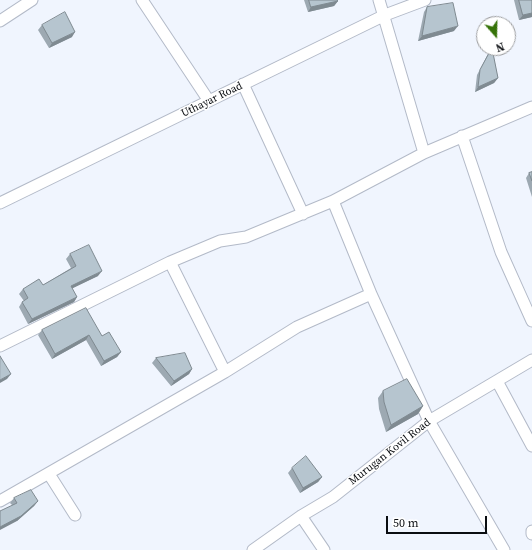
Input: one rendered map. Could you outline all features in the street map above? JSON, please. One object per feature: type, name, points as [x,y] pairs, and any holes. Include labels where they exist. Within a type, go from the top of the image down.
[{"type":"street","points":[[0,21],[32,0]]},
{"type":"street","points":[[142,0],[209,101]]},
{"type":"street","points":[[379,0],[385,15],[424,153]]},
{"type":"street","name":"Uthayar Road","points":[[0,203],[385,15],[425,0]]},
{"type":"street","points":[[243,84],[303,214]]},
{"type":"street","points":[[0,346],[170,262],[220,241],[246,238],[303,214],[333,201],[424,153],[532,108]]},
{"type":"street","points":[[462,136],[501,252],[532,321]]},
{"type":"street","points":[[333,201],[371,294],[429,421],[504,550]]},
{"type":"street","points":[[170,262],[225,372]]},
{"type":"street","points":[[0,501],[225,372],[297,327],[371,294]]},
{"type":"street","name":"Murugan Kovil Road","points":[[253,550],[301,516],[333,496],[429,421],[532,360]]},
{"type":"street","points":[[497,381],[532,446]]},
{"type":"street","points":[[49,474],[75,515]]},
{"type":"street","points":[[301,516],[324,550]]},
{"type":"building","points":[[309,0],[337,0],[338,1],[311,7]]},
{"type":"building","points":[[519,0],[532,0],[532,13],[523,15]]},
{"type":"building","points":[[453,3],[458,26],[422,36],[427,7]]},
{"type":"building","points":[[65,12],[75,32],[52,43],[42,25]]},
{"type":"building","points":[[488,56],[494,56],[498,78],[478,87],[480,70]]},
{"type":"building","points":[[532,172],[532,181],[529,173]]},
{"type":"building","points":[[89,245],[102,271],[71,286],[77,297],[32,319],[22,302],[28,298],[23,289],[39,279],[43,285],[76,266],[70,254]]},
{"type":"building","points":[[86,308],[102,336],[109,332],[121,352],[104,361],[89,335],[55,354],[42,330]]},
{"type":"building","points":[[185,353],[192,369],[174,381],[156,358]]},
{"type":"building","points":[[0,356],[11,374],[0,380]]},
{"type":"building","points":[[407,379],[423,406],[391,425],[384,402],[383,391]]},
{"type":"building","points":[[306,456],[322,477],[303,488],[292,468]]},
{"type":"building","points":[[31,490],[38,501],[21,516],[0,527],[0,511],[17,503],[14,498]]}]
